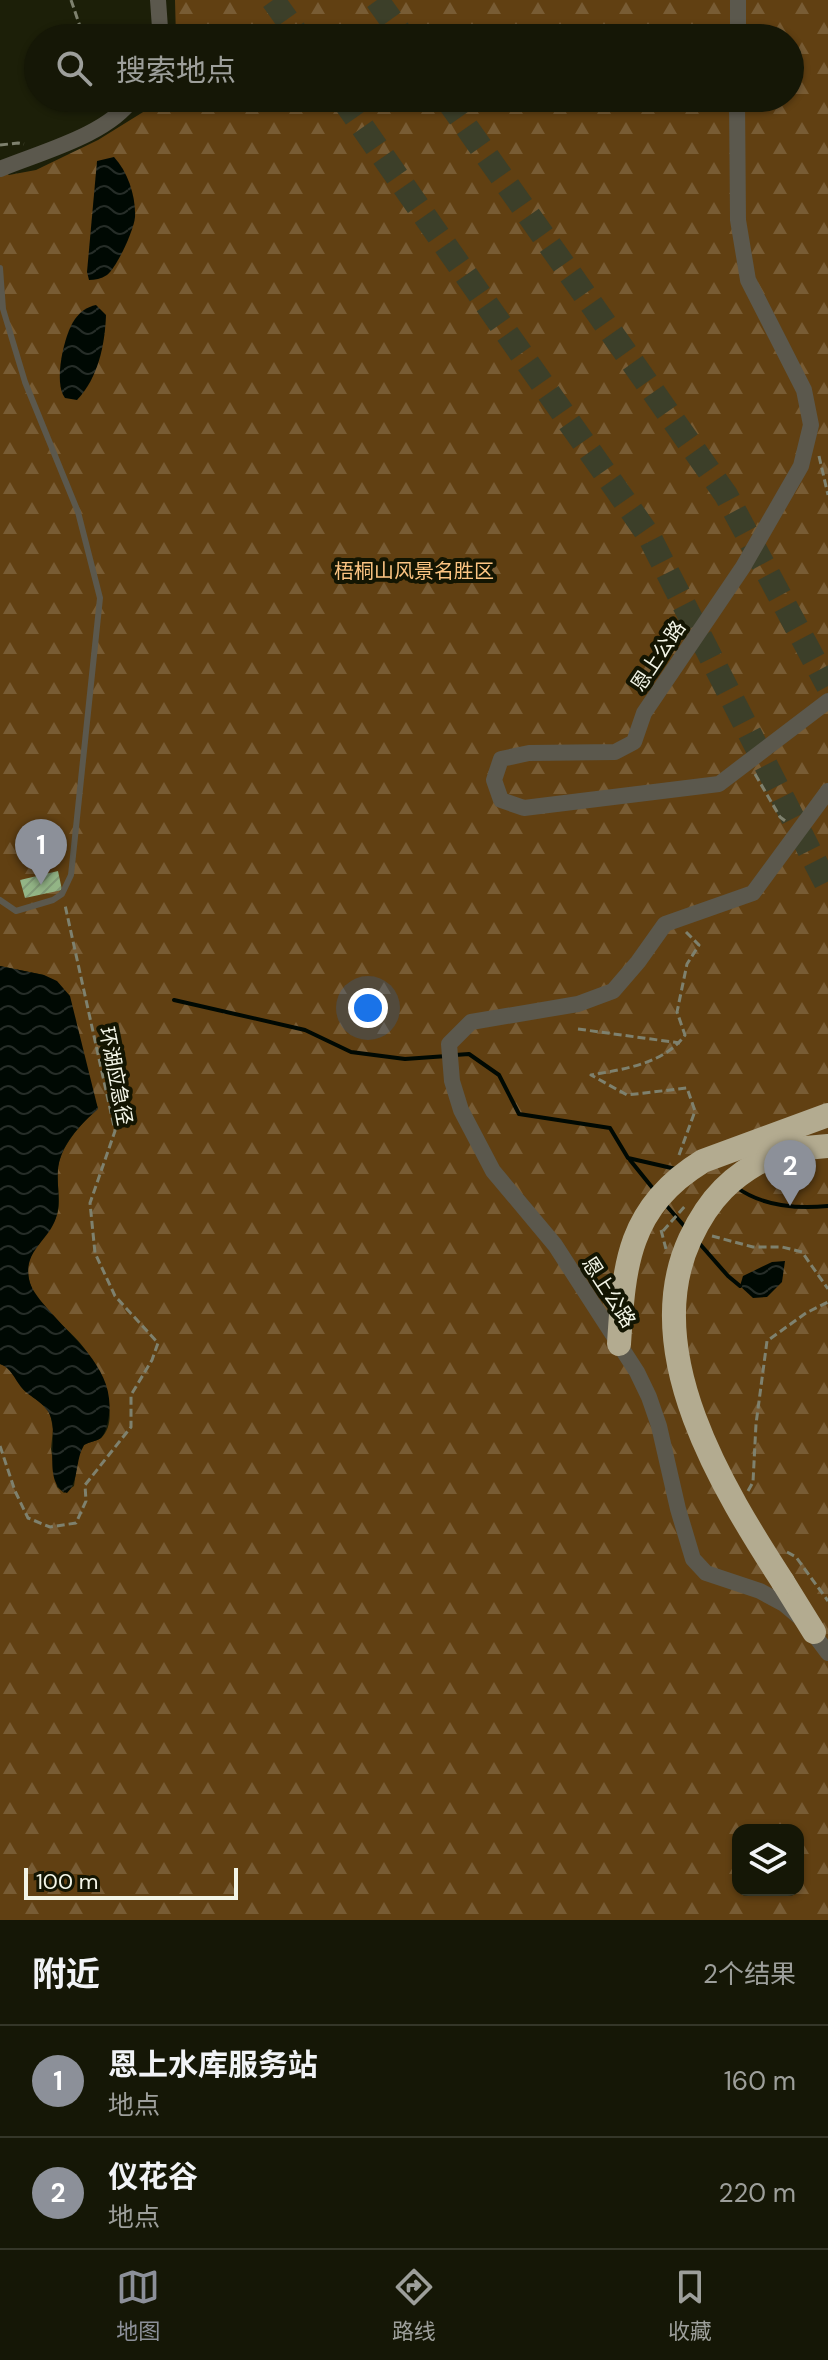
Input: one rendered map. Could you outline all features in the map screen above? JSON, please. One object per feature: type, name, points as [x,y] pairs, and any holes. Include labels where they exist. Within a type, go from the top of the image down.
[{"type":"highway","points":[[619,1344],[626,1269],[632,1246],[652,1205],[666,1188],[703,1161],[828,1115]]},
{"type":"highway","points":[[814,1632],[732,1500],[702,1438],[682,1374],[674,1324],[674,1293],[679,1267],[697,1223],[712,1199],[728,1183],[749,1167],[773,1155],[828,1146]]},
{"type":"street","points":[[158,0],[160,24]]},
{"type":"street","points":[[738,0],[738,24]]},
{"type":"street","points":[[0,169],[98,130],[121,112]]},
{"type":"street","name":"恩上公路","points":[[737,112],[738,220],[748,280],[804,390],[811,425],[801,466],[743,567],[644,713],[634,742],[615,752],[529,753],[501,759],[494,780],[501,800],[524,808],[719,784],[828,701]]},
{"type":"street","name":"恩上公路","points":[[828,791],[753,893],[665,924],[613,991],[578,1004],[471,1022],[449,1044],[452,1081],[461,1110],[493,1171],[555,1245],[637,1372],[654,1412],[693,1559],[706,1573],[760,1591],[784,1604],[814,1632],[828,1653]]},
{"type":"lane","points":[[0,268],[3,309],[25,382],[78,512],[100,598],[71,875],[62,894],[53,900],[16,911],[0,900]]},
{"type":"path","points":[[71,0],[79,24]]},
{"type":"path","points":[[818,455],[828,495]]},
{"type":"path","points":[[753,758],[755,774],[762,790],[780,817],[798,832]]},
{"type":"path","name":"环湖应急径","points":[[0,1446],[28,1518],[50,1527],[76,1523],[86,1501],[85,1485],[131,1427],[131,1395],[152,1360],[158,1343],[115,1296],[95,1253],[90,1203],[115,1131],[62,894]]},
{"type":"path","points":[[677,1160],[695,1111],[687,1088],[627,1095],[591,1075],[641,1066],[680,1043],[685,1035],[677,1012],[679,1000],[687,964],[699,945],[686,932]]},
{"type":"path","points":[[578,1029],[680,1043]]},
{"type":"path","points":[[669,1259],[663,1231],[686,1205]]},
{"type":"path","points":[[704,1226],[713,1237],[753,1247],[782,1247],[802,1252],[828,1289]]},
{"type":"path","points":[[747,1493],[753,1482],[756,1424],[767,1341],[806,1313],[828,1302]]},
{"type":"path","points":[[783,1550],[796,1557],[828,1601]]},
{"type":"green space","name":"梧桐山风景名胜区","points":[[175,0],[828,0],[828,1920],[0,1920],[0,1364],[8,1367],[24,1390],[50,1413],[57,1487],[64,1493],[74,1486],[78,1457],[84,1445],[101,1438],[110,1418],[106,1392],[90,1356],[40,1302],[30,1283],[28,1271],[33,1252],[58,1211],[58,1168],[65,1147],[98,1108],[44,975],[0,966],[0,168],[9,175],[36,170],[98,140],[143,112],[804,112],[804,24],[176,24]]},
{"type":"water","points":[[114,157],[130,185],[135,209],[134,223],[111,271],[89,280],[87,272],[97,161]]},
{"type":"water","points":[[96,305],[106,315],[99,360],[90,382],[77,400],[65,398],[60,370],[67,336],[75,319],[87,308]]},
{"type":"water","points":[[0,966],[44,975],[57,981],[70,996],[98,1109],[74,1133],[61,1155],[56,1218],[32,1255],[28,1272],[37,1296],[99,1369],[109,1399],[104,1433],[101,1438],[84,1445],[67,1493],[59,1488],[55,1480],[53,1427],[49,1413],[0,1364]]},
{"type":"water","points":[[785,1261],[782,1282],[767,1297],[753,1298],[740,1286],[743,1276],[772,1262]]},
{"type":"building","points":[[58,871],[62,890],[25,898],[20,880]]},
{"type":"waterway","points":[[174,1000],[305,1030],[351,1052],[405,1059],[447,1056]]},
{"type":"waterway","points":[[455,1055],[469,1054],[499,1075],[519,1114],[610,1128],[628,1158],[676,1169]]},
{"type":"waterway","points":[[630,1160],[655,1191]]},
{"type":"waterway","points":[[736,1187],[780,1205],[828,1206]]},
{"type":"waterway","points":[[665,1204],[685,1227]]},
{"type":"waterway","points":[[699,1243],[740,1286]]},
{"type":"tunnel","points":[[273,0],[290,24]]},
{"type":"tunnel","points":[[377,0],[394,24]]},
{"type":"tunnel","points":[[352,112],[649,536],[828,887]]},
{"type":"tunnel","points":[[456,112],[726,495],[828,686]]},
{"type":"place","name":"恩上水库服务站","points":[[41,885]]},
{"type":"place","name":"仪花谷","points":[[790,1206]]}]
